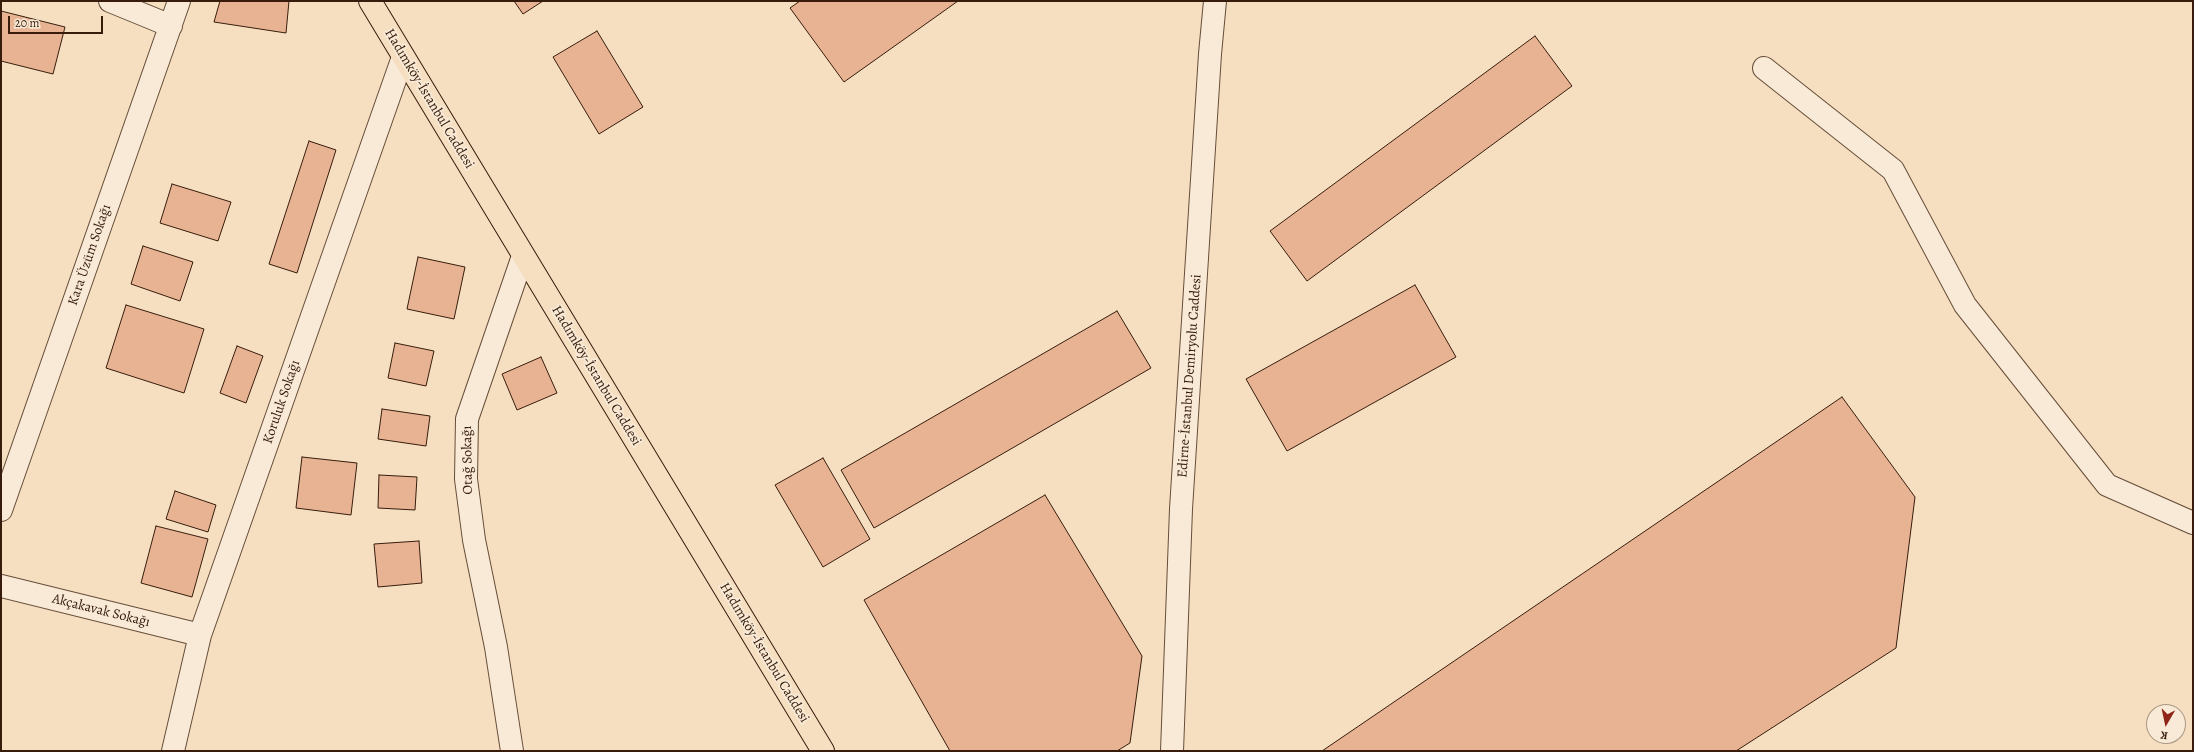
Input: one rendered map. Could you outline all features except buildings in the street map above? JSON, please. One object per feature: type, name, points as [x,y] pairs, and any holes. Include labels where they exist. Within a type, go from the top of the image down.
[{"type":"main road","name":"Hadımköy-İstanbul Caddesi","points":[[370,1],[823,751]]},
{"type":"street","points":[[110,1],[171,26]]},
{"type":"street","name":"Kara Üzüm Sokağı","points":[[1,510],[179,1]]},
{"type":"street","name":"Edirne-İstanbul Demiryolu Caddesi","points":[[1172,751],[1181,509],[1215,1]]},
{"type":"street","name":"Koruluk Sokağı","points":[[173,751],[200,635],[404,57]]},
{"type":"street","points":[[1764,68],[1893,170],[1965,304],[2107,485],[2193,523]]},
{"type":"street","name":"Otağ Sokağı","points":[[512,751],[496,647],[473,533],[466,479],[467,419],[523,256]]},
{"type":"street","name":"Akçakavak Sokağı","points":[[1,586],[200,635]]}]
